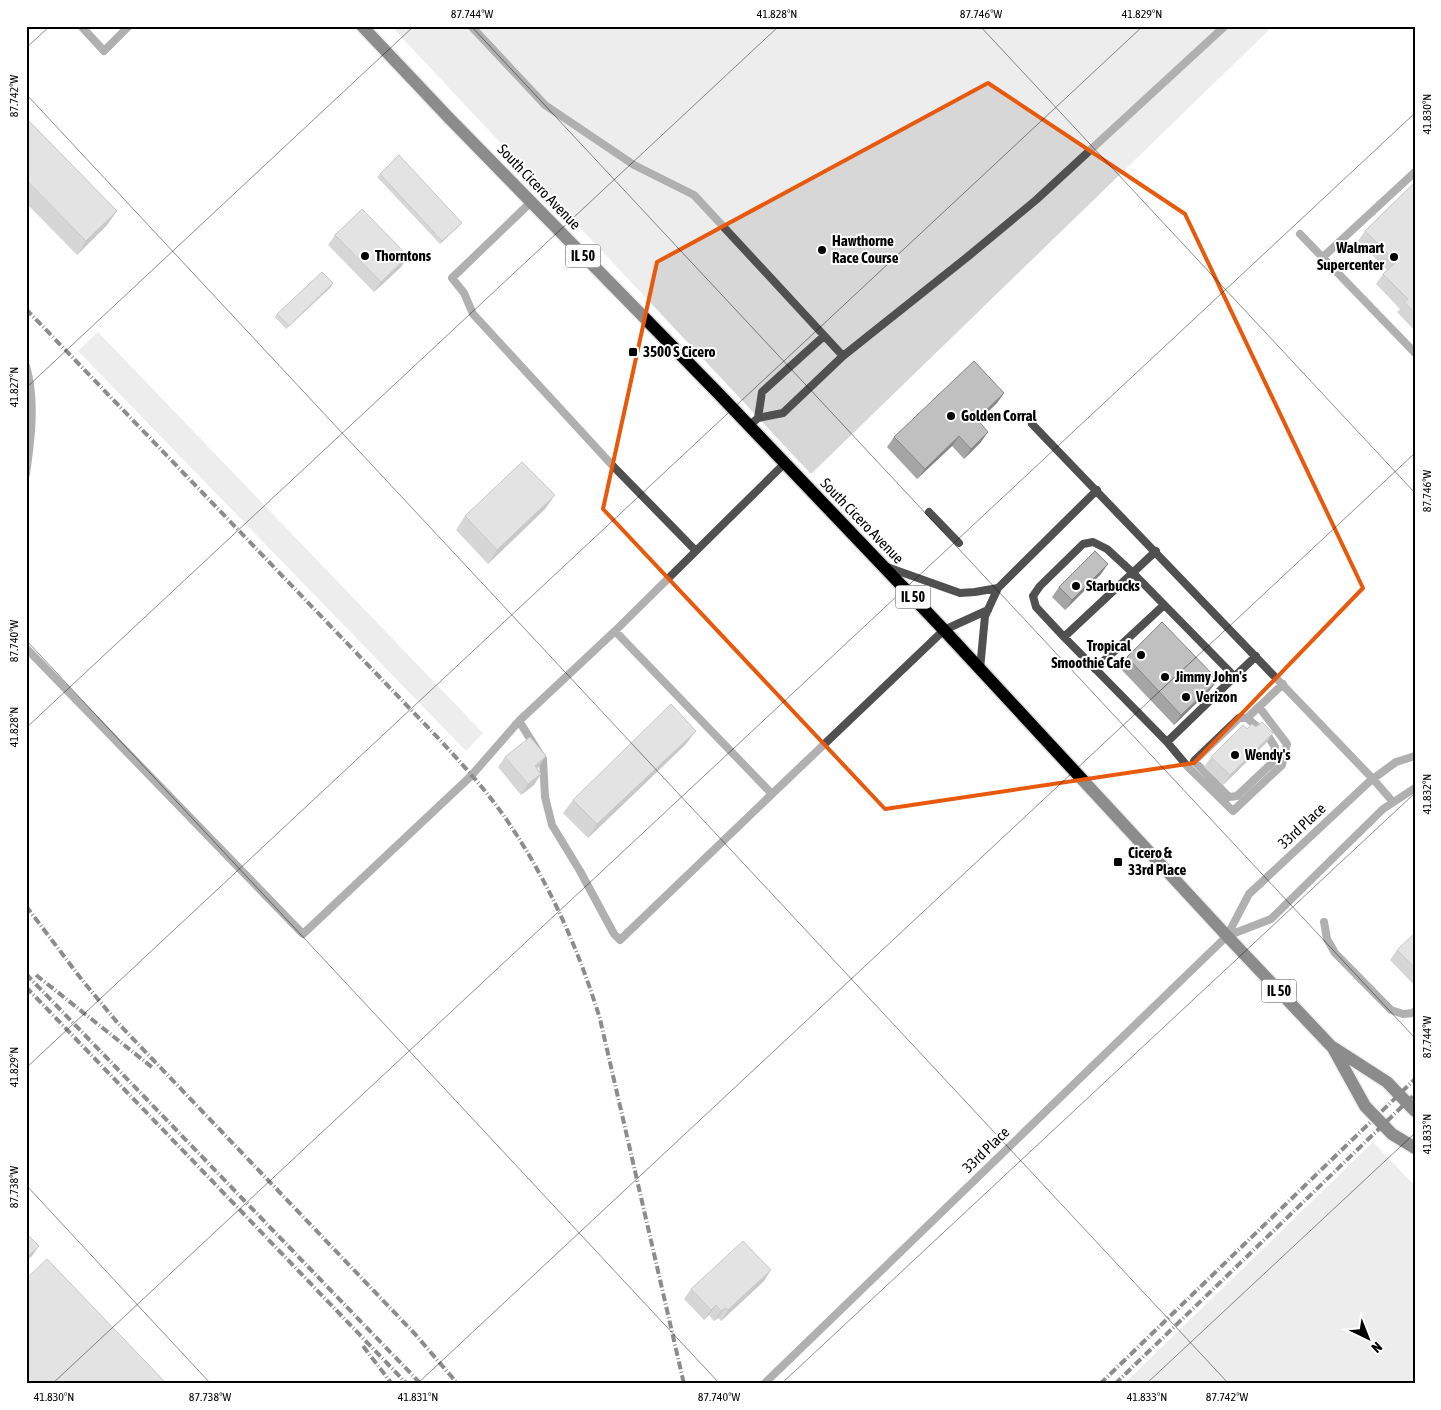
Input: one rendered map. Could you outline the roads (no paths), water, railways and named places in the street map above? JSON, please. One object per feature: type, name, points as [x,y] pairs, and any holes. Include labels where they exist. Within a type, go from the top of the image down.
[{"type":"main road","name":"South Cicero Avenue","points":[[362,26],[531,202],[754,422],[785,463],[980,668],[1331,1046],[1365,1106],[1392,1134],[1415,1148]]},
{"type":"main road","name":"South Cicero Avenue","points":[[1331,1046],[1387,1082],[1415,1111]]},
{"type":"lane","points":[[82,26],[104,51],[129,26]]},
{"type":"lane","points":[[471,26],[545,105],[634,165],[694,195],[843,356]]},
{"type":"lane","points":[[754,422],[783,413],[843,356],[1036,200],[1225,26]]},
{"type":"lane","points":[[1323,258],[1415,172]]},
{"type":"lane","points":[[531,202],[452,278],[464,293],[473,314],[612,465],[696,551]]},
{"type":"lane","points":[[1300,234],[1415,353]]},
{"type":"lane","points":[[754,422],[762,392],[824,336]]},
{"type":"lane","points":[[26,366],[31,388],[30,446],[26,474]]},
{"type":"lane","points":[[1032,424],[1283,684],[1393,802]]},
{"type":"lane","points":[[26,648],[303,934],[471,776],[519,721],[615,632],[785,463]]},
{"type":"lane","points":[[980,668],[983,630],[988,610],[998,588],[1097,490]]},
{"type":"lane","points":[[929,512],[959,544]]},
{"type":"lane","points":[[1235,676],[1107,549],[1093,542],[1083,544],[1040,586],[1033,596],[1036,608],[1167,742],[1188,767],[1233,811],[1282,765],[1287,744],[1259,707]]},
{"type":"lane","points":[[1064,638],[1156,552]]},
{"type":"lane","points":[[882,565],[960,592],[975,592],[998,588]]},
{"type":"lane","points":[[1095,669],[1164,605]]},
{"type":"lane","points":[[519,721],[543,759],[545,797],[552,825],[580,871],[614,934],[620,940],[944,630],[988,610]]},
{"type":"lane","points":[[615,632],[772,794]]},
{"type":"lane","points":[[1167,742],[1256,656]]},
{"type":"lane","points":[[1247,718],[1268,736],[1275,747],[1272,762],[1237,796],[1229,797],[1194,761],[1239,718],[1247,718],[1283,684]]},
{"type":"lane","name":"33rd Place","points":[[764,1384],[1227,936],[1249,894],[1373,779],[1396,762],[1415,756]]},
{"type":"lane","name":"33rd Place","points":[[1227,936],[1271,919],[1383,809],[1415,788]]},
{"type":"lane","points":[[1324,922],[1327,939],[1335,953],[1391,1010],[1403,1014],[1415,1011]]},
{"type":"railway","points":[[26,309],[440,740],[489,796],[520,840],[560,914],[582,966],[600,1019],[684,1384]]},
{"type":"railway","points":[[26,906],[82,980],[116,1021],[415,1334],[457,1383]]},
{"type":"railway","points":[[26,974],[421,1384]]},
{"type":"railway","points":[[36,975],[153,1068]]},
{"type":"railway","points":[[26,987],[407,1384]]},
{"type":"railway","points":[[1100,1384],[1415,1079]]},
{"type":"railway","points":[[1115,1384],[1415,1094]]},
{"type":"railway","points":[[363,1346],[392,1384]]},
{"type":"place","name":"Hawthorne Race Course","points":[[822,250]]},
{"type":"place","name":"Thorntons","points":[[365,256]]},
{"type":"place","name":"Walmart Supercenter","points":[[1394,257]]},
{"type":"place","name":"3500 S Cicero","points":[[633,352]]},
{"type":"place","name":"Golden Corral","points":[[951,416]]},
{"type":"place","name":"Starbucks","points":[[1076,586]]},
{"type":"place","name":"Tropical Smoothie Cafe","points":[[1141,655]]},
{"type":"place","name":"Jimmy John's","points":[[1165,677]]},
{"type":"place","name":"Verizon","points":[[1186,697]]},
{"type":"place","name":"Wendy's","points":[[1235,755]]},
{"type":"place","name":"Cicero & 33rd Place","points":[[1118,862]]}]
